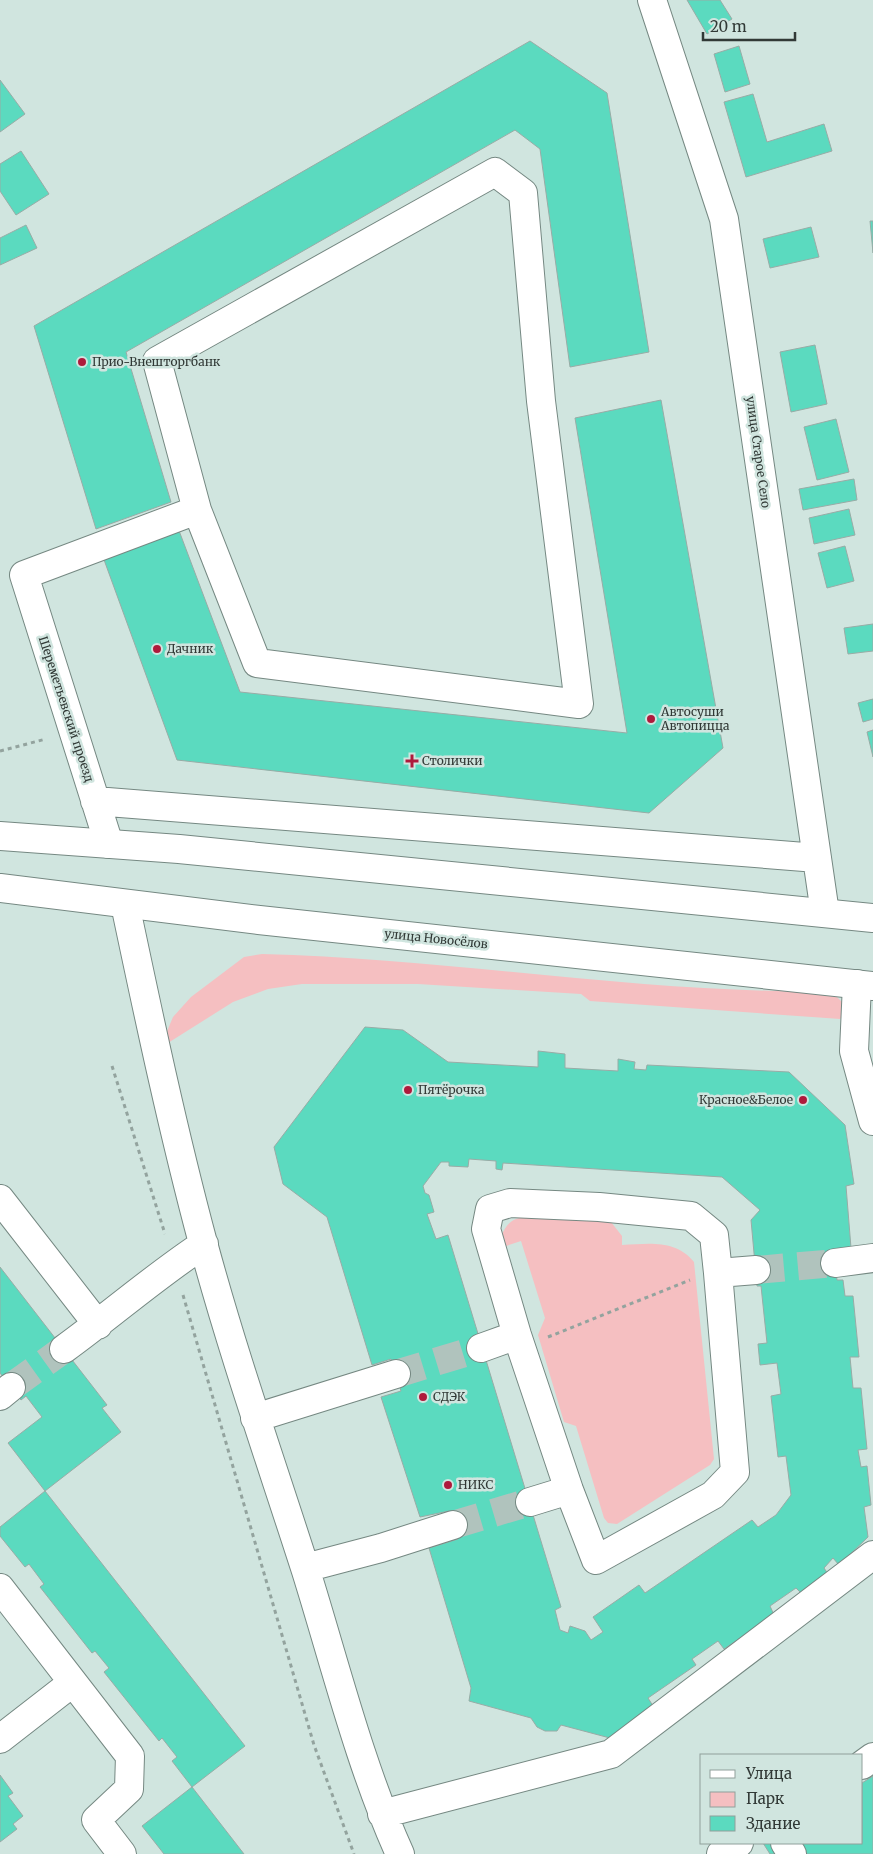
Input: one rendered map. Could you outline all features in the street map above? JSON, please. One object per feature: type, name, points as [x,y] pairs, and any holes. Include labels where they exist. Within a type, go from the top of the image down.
[{"type":"street","name":"улица Старое Село","points":[[652,0],[724,219],[825,913]]},
{"type":"street","points":[[495,172],[523,193],[541,401],[579,704],[257,663],[197,510],[157,362],[495,172]]},
{"type":"street","name":"Шереметьевский проезд","points":[[109,844],[24,575],[197,510]]},
{"type":"street","points":[[95,801],[817,858]]},
{"type":"street","points":[[0,836],[179,849],[873,918]]},
{"type":"street","name":"улица Новосёлов","points":[[0,888],[269,921],[865,985]]},
{"type":"street","points":[[125,904],[156,1053],[204,1244],[254,1418],[305,1568],[382,1814],[400,1854]]},
{"type":"street","points":[[865,985],[854,1051],[873,1121]]},
{"type":"street","points":[[0,1200],[98,1325]]},
{"type":"street","points":[[510,1203],[599,1207],[691,1216],[714,1235],[735,1445],[735,1472],[713,1495],[596,1560],[569,1490],[517,1335],[486,1228],[490,1209],[510,1203]]},
{"type":"street","points":[[64,1349],[98,1325],[174,1264],[204,1244]]},
{"type":"street","points":[[835,1263],[873,1258]]},
{"type":"street","points":[[718,1273],[756,1270]]},
{"type":"street","points":[[481,1348],[517,1335]]},
{"type":"street","points":[[254,1418],[396,1374]]},
{"type":"street","points":[[530,1502],[569,1490]]},
{"type":"street","points":[[305,1568],[382,1548],[453,1525]]},
{"type":"street","points":[[382,1814],[611,1754],[873,1556]]},
{"type":"street","points":[[0,1588],[130,1756],[129,1789],[96,1820],[122,1854]]},
{"type":"street","points":[[0,1739],[72,1683]]},
{"type":"street","points":[[721,1854],[738,1844]]},
{"type":"path","points":[[0,751],[73,732]]},
{"type":"path","points":[[112,1066],[174,1264],[314,1745],[354,1854]]},
{"type":"path","points":[[517,1335],[546,1338],[695,1278],[718,1273]]},
{"type":"green space","points":[[262,954],[405,962],[668,986],[833,993],[843,1003],[846,1013],[840,1019],[590,1001],[581,994],[418,984],[302,984],[268,989],[233,1002],[160,1048],[173,1017],[191,997],[244,957]]},
{"type":"green space","points":[[526,1217],[611,1222],[622,1236],[622,1245],[652,1244],[670,1246],[687,1255],[694,1262],[714,1459],[710,1465],[617,1524],[608,1523],[604,1518],[576,1426],[564,1422],[538,1335],[545,1318],[521,1241],[503,1247],[501,1237],[507,1225],[513,1220]]},
{"type":"building","points":[[687,0],[720,0],[732,19],[707,34]]},
{"type":"building","points":[[530,41],[607,93],[649,352],[570,367],[540,149],[515,130],[126,352],[171,502],[96,529],[34,326]]},
{"type":"building","points":[[739,46],[750,84],[725,92],[714,54]]},
{"type":"building","points":[[0,80],[25,114],[0,132]]},
{"type":"building","points":[[753,94],[767,142],[824,124],[832,151],[746,177],[724,102]]},
{"type":"building","points":[[21,151],[49,194],[16,215],[0,191],[0,164]]},
{"type":"building","points":[[870,221],[873,221],[873,253]]},
{"type":"building","points":[[26,225],[37,248],[0,265],[0,238]]},
{"type":"building","points":[[811,227],[819,257],[770,268],[763,239]]},
{"type":"building","points":[[815,345],[827,404],[791,412],[780,352]]},
{"type":"building","points":[[661,400],[723,748],[649,813],[177,760],[103,557],[178,528],[240,692],[627,733],[575,418]]},
{"type":"building","points":[[836,419],[849,472],[817,480],[804,427]]},
{"type":"building","points":[[854,479],[857,500],[803,510],[799,489]]},
{"type":"building","points":[[849,509],[855,535],[814,544],[809,518]]},
{"type":"building","points":[[845,546],[854,581],[827,588],[818,553]]},
{"type":"building","points":[[873,624],[873,651],[848,654],[844,628]]},
{"type":"building","points":[[873,699],[873,719],[863,722],[858,703]]},
{"type":"building","points":[[873,730],[873,757],[867,732]]},
{"type":"building","points":[[365,1027],[403,1030],[448,1062],[538,1067],[538,1051],[565,1054],[565,1068],[618,1071],[618,1059],[635,1062],[634,1069],[646,1070],[647,1065],[789,1072],[845,1125],[854,1184],[846,1186],[851,1248],[833,1250],[837,1280],[843,1280],[845,1296],[853,1296],[859,1357],[850,1357],[853,1388],[861,1388],[867,1449],[858,1450],[861,1467],[867,1466],[871,1505],[864,1507],[868,1537],[839,1565],[833,1558],[824,1568],[828,1574],[801,1593],[796,1588],[770,1606],[774,1615],[724,1649],[718,1641],[692,1659],[696,1665],[648,1698],[655,1709],[610,1738],[561,1725],[557,1731],[545,1731],[537,1727],[531,1718],[469,1701],[471,1688],[429,1548],[458,1539],[449,1511],[420,1517],[381,1397],[401,1391],[391,1359],[372,1365],[327,1217],[283,1184],[274,1147]],"holes":[[[469,1159],[496,1161],[496,1169],[502,1170],[503,1163],[722,1177],[760,1210],[751,1220],[757,1286],[761,1286],[767,1343],[758,1344],[760,1365],[777,1363],[781,1394],[771,1396],[778,1457],[786,1456],[791,1495],[776,1515],[758,1527],[752,1520],[645,1593],[639,1585],[593,1617],[603,1632],[591,1640],[585,1631],[570,1626],[568,1633],[560,1630],[555,1610],[561,1607],[448,1235],[436,1239],[427,1214],[434,1212],[429,1195],[425,1193],[423,1186],[441,1162],[449,1162],[449,1166],[468,1167]]]},
{"type":"building","points":[[0,1267],[107,1405],[102,1408],[121,1432],[45,1491],[8,1443],[42,1417],[26,1396],[21,1400],[0,1373]]},
{"type":"building","points":[[45,1491],[245,1746],[192,1787],[172,1761],[177,1757],[162,1738],[159,1741],[104,1672],[109,1668],[95,1651],[92,1653],[40,1587],[44,1584],[29,1564],[25,1567],[0,1536],[0,1527]]},
{"type":"building","points":[[0,1775],[13,1793],[8,1796],[23,1816],[13,1824],[17,1829],[0,1842]]},
{"type":"building","points":[[873,1776],[873,1854],[770,1854],[764,1844],[863,1844],[863,1782]]},
{"type":"building","points":[[192,1787],[244,1854],[164,1854],[142,1826]]},
{"type":"tunnel","points":[[756,1270],[835,1263]]},
{"type":"tunnel","points":[[396,1374],[481,1348]]},
{"type":"tunnel","points":[[11,1387],[64,1349]]},
{"type":"tunnel","points":[[453,1525],[530,1502]]},
{"type":"place","name":"Прио-Внешторгбанк","points":[[82,362]]},
{"type":"place","name":"Дачник","points":[[157,649]]},
{"type":"place","name":"Автосуши Автопицца","points":[[651,719]]},
{"type":"place","name":"Столички","points":[[412,761]]},
{"type":"place","name":"Пятёрочка","points":[[408,1090]]},
{"type":"place","name":"Красное&Белое","points":[[803,1100]]},
{"type":"place","name":"СДЭК","points":[[423,1397]]},
{"type":"place","name":"НИКС","points":[[448,1485]]}]
